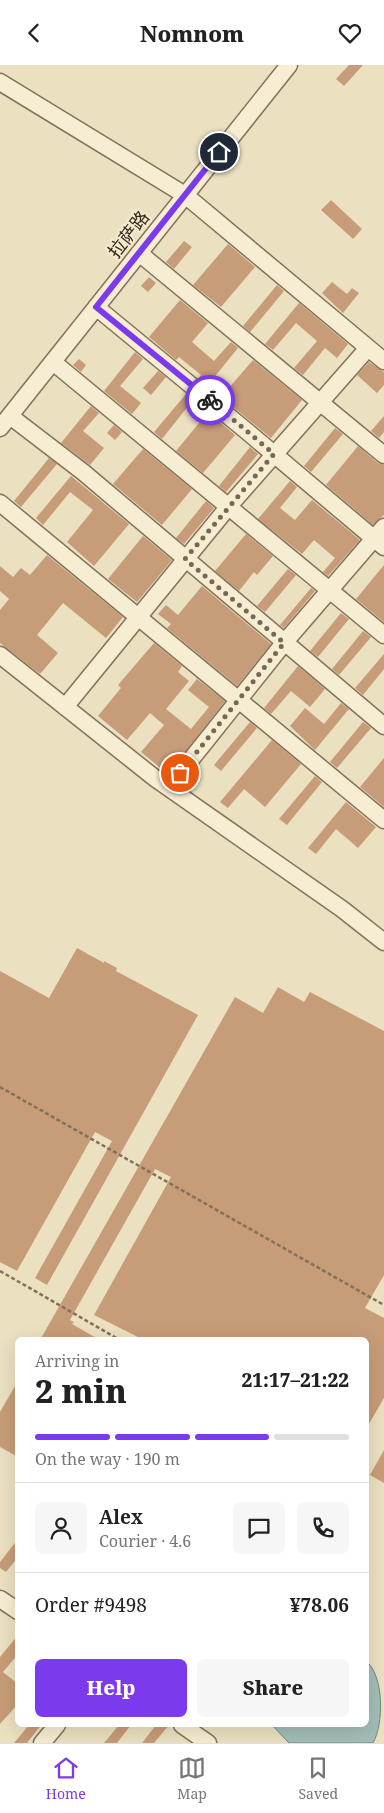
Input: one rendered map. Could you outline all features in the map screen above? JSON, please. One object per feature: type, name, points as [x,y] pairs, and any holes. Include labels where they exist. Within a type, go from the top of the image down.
[{"type":"street","name":"拉萨路","points":[[5,422],[289,65]]},
{"type":"street","points":[[0,82],[185,195],[384,361]]},
{"type":"street","points":[[139,253],[384,455]]},
{"type":"street","points":[[96,307],[274,454],[381,537],[330,590],[284,643],[180,773],[171,788]]},
{"type":"street","points":[[65,707],[229,506],[368,348]]},
{"type":"street","points":[[53,361],[384,635]]},
{"type":"street","points":[[5,422],[83,472],[384,726]]},
{"type":"street","points":[[0,503],[384,820]]},
{"type":"street","points":[[0,655],[156,779],[342,909],[384,942]]},
{"type":"street","points":[[0,1599],[15,1609]]},
{"type":"street","points":[[42,1743],[55,1727]]},
{"type":"street","points":[[185,1727],[208,1743]]},
{"type":"path","points":[[0,1087],[384,1305]]},
{"type":"path","points":[[0,1271],[115,1337]]},
{"type":"water","points":[[369,1664],[376,1677],[380,1700],[379,1724],[373,1743],[289,1743],[274,1727],[369,1727]]},
{"type":"building","points":[[349,65],[363,65],[344,86],[336,79]]},
{"type":"building","points":[[331,200],[362,229],[353,239],[321,210]]},
{"type":"building","points":[[184,241],[192,247],[174,269],[166,262]]},
{"type":"building","points":[[228,244],[255,267],[221,307],[193,285]]},
{"type":"building","points":[[149,277],[156,283],[148,292],[141,286]]},
{"type":"building","points":[[332,282],[347,294],[352,288],[359,293],[343,313],[322,293]]},
{"type":"building","points":[[277,285],[284,291],[250,332],[243,326]]},
{"type":"building","points":[[180,300],[208,323],[192,342],[214,361],[231,342],[238,348],[207,386],[199,379],[201,375],[179,357],[176,360],[149,337]]},
{"type":"building","points":[[299,303],[348,344],[337,358],[325,348],[303,375],[294,368],[317,341],[296,323],[273,350],[265,344]]},
{"type":"building","points":[[135,352],[143,359],[120,386],[141,403],[132,414],[104,391]]},
{"type":"building","points":[[79,359],[86,365],[81,372],[73,365]]},
{"type":"building","points":[[253,360],[302,400],[271,438],[221,397]]},
{"type":"building","points":[[369,362],[384,372],[384,385],[377,393],[357,375]]},
{"type":"building","points":[[158,371],[166,377],[151,395],[143,388]]},
{"type":"building","points":[[186,394],[193,400],[162,439],[154,432]]},
{"type":"building","points":[[91,406],[99,413],[83,431],[104,448],[90,465],[61,443]]},
{"type":"building","points":[[208,412],[235,435],[203,473],[176,451]]},
{"type":"building","points":[[384,416],[384,432],[379,438],[371,431]]},
{"type":"building","points":[[114,425],[122,432],[115,440],[107,433]]},
{"type":"building","points":[[335,428],[343,434],[311,472],[304,466]]},
{"type":"building","points":[[358,446],[378,463],[384,465],[384,515],[373,525],[326,485]]},
{"type":"building","points":[[250,447],[258,454],[226,492],[219,486]]},
{"type":"building","points":[[143,449],[192,489],[162,525],[113,484]]},
{"type":"building","points":[[49,458],[57,464],[21,507],[14,501]]},
{"type":"building","points":[[71,476],[129,524],[94,566],[67,542],[93,510],[70,492],[43,525],[36,518]]},
{"type":"building","points":[[290,481],[297,487],[280,508],[295,520],[312,500],[360,540],[328,576],[323,572],[335,558],[314,540],[302,554],[258,519]]},
{"type":"building","points":[[206,501],[214,508],[184,544],[176,538]]},
{"type":"building","points":[[246,534],[273,556],[257,575],[254,572],[239,591],[215,571]]},
{"type":"building","points":[[143,536],[172,560],[137,602],[108,579]]},
{"type":"building","points":[[47,555],[123,617],[106,638],[63,603],[37,635],[58,653],[40,674],[0,643],[0,610],[9,599],[0,591],[0,566],[13,577],[21,568],[30,575]]},
{"type":"building","points":[[384,565],[384,622],[356,599]]},
{"type":"building","points":[[288,569],[296,575],[265,612],[257,606]]},
{"type":"building","points":[[202,586],[271,644],[237,686],[167,628],[171,624],[158,614],[166,605],[178,615]]},
{"type":"building","points":[[311,588],[315,591],[284,628],[280,625]]},
{"type":"building","points":[[341,613],[349,619],[318,657],[310,651]]},
{"type":"building","points":[[363,631],[371,637],[339,675],[332,669]]},
{"type":"building","points":[[154,643],[182,666],[178,672],[189,681],[166,709],[191,729],[209,707],[188,690],[197,679],[225,701],[168,774],[141,752],[164,725],[150,713],[127,740],[98,716],[121,688],[118,685]]},
{"type":"building","points":[[384,654],[384,669],[363,695],[355,688]]},
{"type":"building","points":[[298,666],[325,689],[310,707],[291,691],[271,714],[264,708]]},
{"type":"building","points":[[341,703],[349,709],[315,750],[290,726],[305,708],[324,724]]},
{"type":"building","points":[[250,722],[257,728],[221,771],[214,765]]},
{"type":"building","points":[[363,722],[371,728],[337,768],[330,762]]},
{"type":"building","points":[[272,740],[301,764],[265,807],[244,789],[228,808],[220,802]]},
{"type":"building","points":[[384,758],[384,807],[360,787]]},
{"type":"building","points":[[315,776],[322,782],[287,825],[279,819]]},
{"type":"building","points":[[346,802],[376,827],[358,848],[336,829],[316,854],[308,848]]},
{"type":"building","points":[[77,948],[117,968],[116,971],[198,1015],[47,1285],[35,1278],[112,1141],[95,1132],[17,1271],[0,1262],[0,971],[49,998]]},
{"type":"building","points":[[278,987],[304,1002],[310,992],[384,1031],[384,1275],[365,1308],[384,1318],[384,1398],[369,1424],[369,1337],[138,1337],[94,1315],[171,1177],[155,1169],[70,1320],[74,1322],[72,1324],[95,1337],[42,1337],[235,997],[263,1013]]},
{"type":"building","points":[[15,1386],[15,1455],[0,1447],[0,1412]]},
{"type":"building","points":[[384,1450],[384,1483],[370,1475]]},
{"type":"building","points":[[15,1543],[15,1561],[6,1572],[0,1568],[0,1562]]},
{"type":"building","points":[[15,1639],[15,1658],[3,1672],[15,1682],[15,1707],[0,1724],[0,1657]]},
{"type":"building","points":[[27,1727],[39,1727],[27,1743],[14,1743]]},
{"type":"building","points":[[117,1727],[129,1727],[117,1743],[104,1743]]},
{"type":"building","points":[[154,1727],[167,1727],[154,1743],[142,1743]]},
{"type":"way so far","points":[[180,773],[284,643],[185,559],[274,454],[210,400]]},
{"type":"route","points":[[210,400],[96,307],[219,152]]}]
